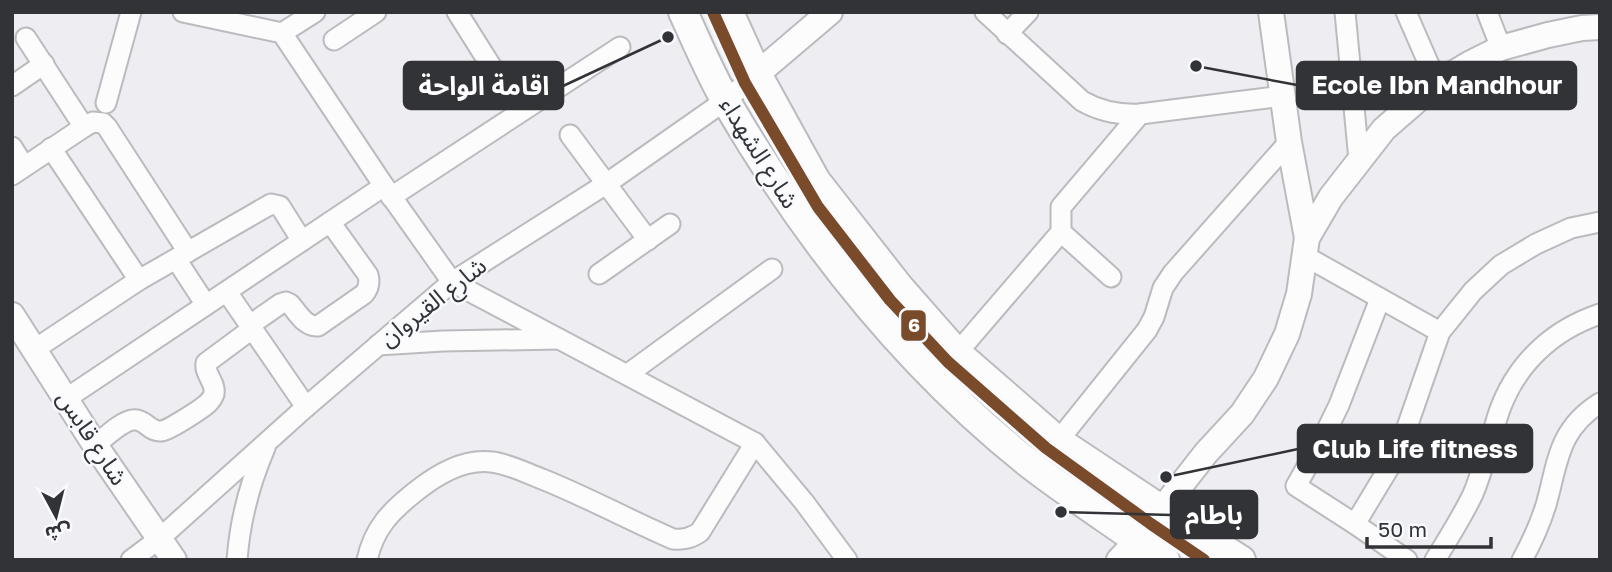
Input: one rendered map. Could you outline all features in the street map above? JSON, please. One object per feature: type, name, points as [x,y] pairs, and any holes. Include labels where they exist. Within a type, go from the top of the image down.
[{"type":"main road","name":"شارع الشهداء","points":[[683,12],[726,100],[789,203],[869,309],[974,416],[1128,550],[1165,560]]},
{"type":"main road","name":"شارع الشهداء","points":[[729,12],[757,74],[816,181],[899,288],[957,353],[1058,441],[1241,560]]},
{"type":"street","points":[[106,103],[131,12]]},
{"type":"street","points":[[183,12],[282,33],[388,192],[452,282],[755,443],[847,560]]},
{"type":"street","points":[[282,33],[315,12]]},
{"type":"street","points":[[334,40],[376,12]]},
{"type":"street","points":[[457,12],[520,112]]},
{"type":"street","points":[[757,74],[830,12]]},
{"type":"street","points":[[985,12],[1082,101],[1108,112],[1140,114],[1283,96]]},
{"type":"street","points":[[1007,34],[1028,12]]},
{"type":"street","points":[[1271,12],[1306,247],[1380,299],[1440,332]]},
{"type":"street","points":[[1345,12],[1359,160]]},
{"type":"street","points":[[1406,12],[1437,83]]},
{"type":"street","points":[[1487,12],[1501,48]]},
{"type":"street","points":[[1128,550],[1241,414],[1266,378],[1287,334],[1298,294],[1306,247],[1331,197],[1384,129],[1437,83],[1469,64],[1501,48],[1586,22]]},
{"type":"street","points":[[26,38],[84,127]]},
{"type":"street","points":[[67,398],[330,222],[388,192],[621,47]]},
{"type":"street","points":[[12,86],[44,64]]},
{"type":"street","name":"شارع القيروان","points":[[131,560],[159,539],[306,407],[452,282],[606,184],[726,100],[757,74]]},
{"type":"street","points":[[957,353],[1061,232],[1061,207],[1140,114]]},
{"type":"street","points":[[12,147],[18,170],[93,122],[103,123],[182,255],[206,305]]},
{"type":"street","points":[[570,135],[648,240]]},
{"type":"street","points":[[1058,441],[1147,330],[1163,288],[1173,273],[1289,142]]},
{"type":"street","points":[[51,148],[139,281]]},
{"type":"street","points":[[34,349],[139,281],[271,204],[280,206],[302,241]]},
{"type":"street","points":[[95,445],[129,421],[141,420],[156,430],[165,430],[206,405],[213,396],[214,385],[206,370],[206,363],[280,304],[290,304],[314,327],[364,294],[368,289],[368,275],[330,222]]},
{"type":"street","points":[[1356,524],[1393,461],[1440,332],[1473,291],[1501,265],[1536,244],[1571,228],[1600,222]]},
{"type":"street","points":[[599,274],[670,224]]},
{"type":"street","points":[[1061,232],[1111,277]]},
{"type":"street","points":[[628,374],[772,269]]},
{"type":"street","points":[[227,292],[306,407]]},
{"type":"street","points":[[1380,299],[1339,405],[1296,486],[1407,560]]},
{"type":"street","points":[[1435,560],[1473,494],[1500,409],[1513,381],[1534,353],[1561,331],[1600,314]]},
{"type":"street","name":"شارع قابس","points":[[12,315],[95,445],[174,560]]},
{"type":"street","points":[[378,345],[560,339]]},
{"type":"street","points":[[1522,560],[1539,523],[1564,440],[1577,421],[1600,403]]},
{"type":"street","points":[[237,560],[239,529],[246,499],[268,441]]},
{"type":"street","points":[[367,560],[381,524],[396,507],[445,470],[469,463],[491,462],[517,469],[567,489],[673,539],[692,538],[700,532],[755,443]]},
{"type":"transit line","name":"6","points":[[713,12],[745,83],[818,207],[890,300],[948,362],[1046,448],[1204,560]]},
{"type":"place","name":"اقامة الواحة","points":[[668,37]]},
{"type":"place","name":"Ecole Ibn Mandhour","points":[[1196,66]]},
{"type":"place","name":"Club Life fitness","points":[[1166,477]]},
{"type":"place","name":"باطام","points":[[1061,512]]}]
